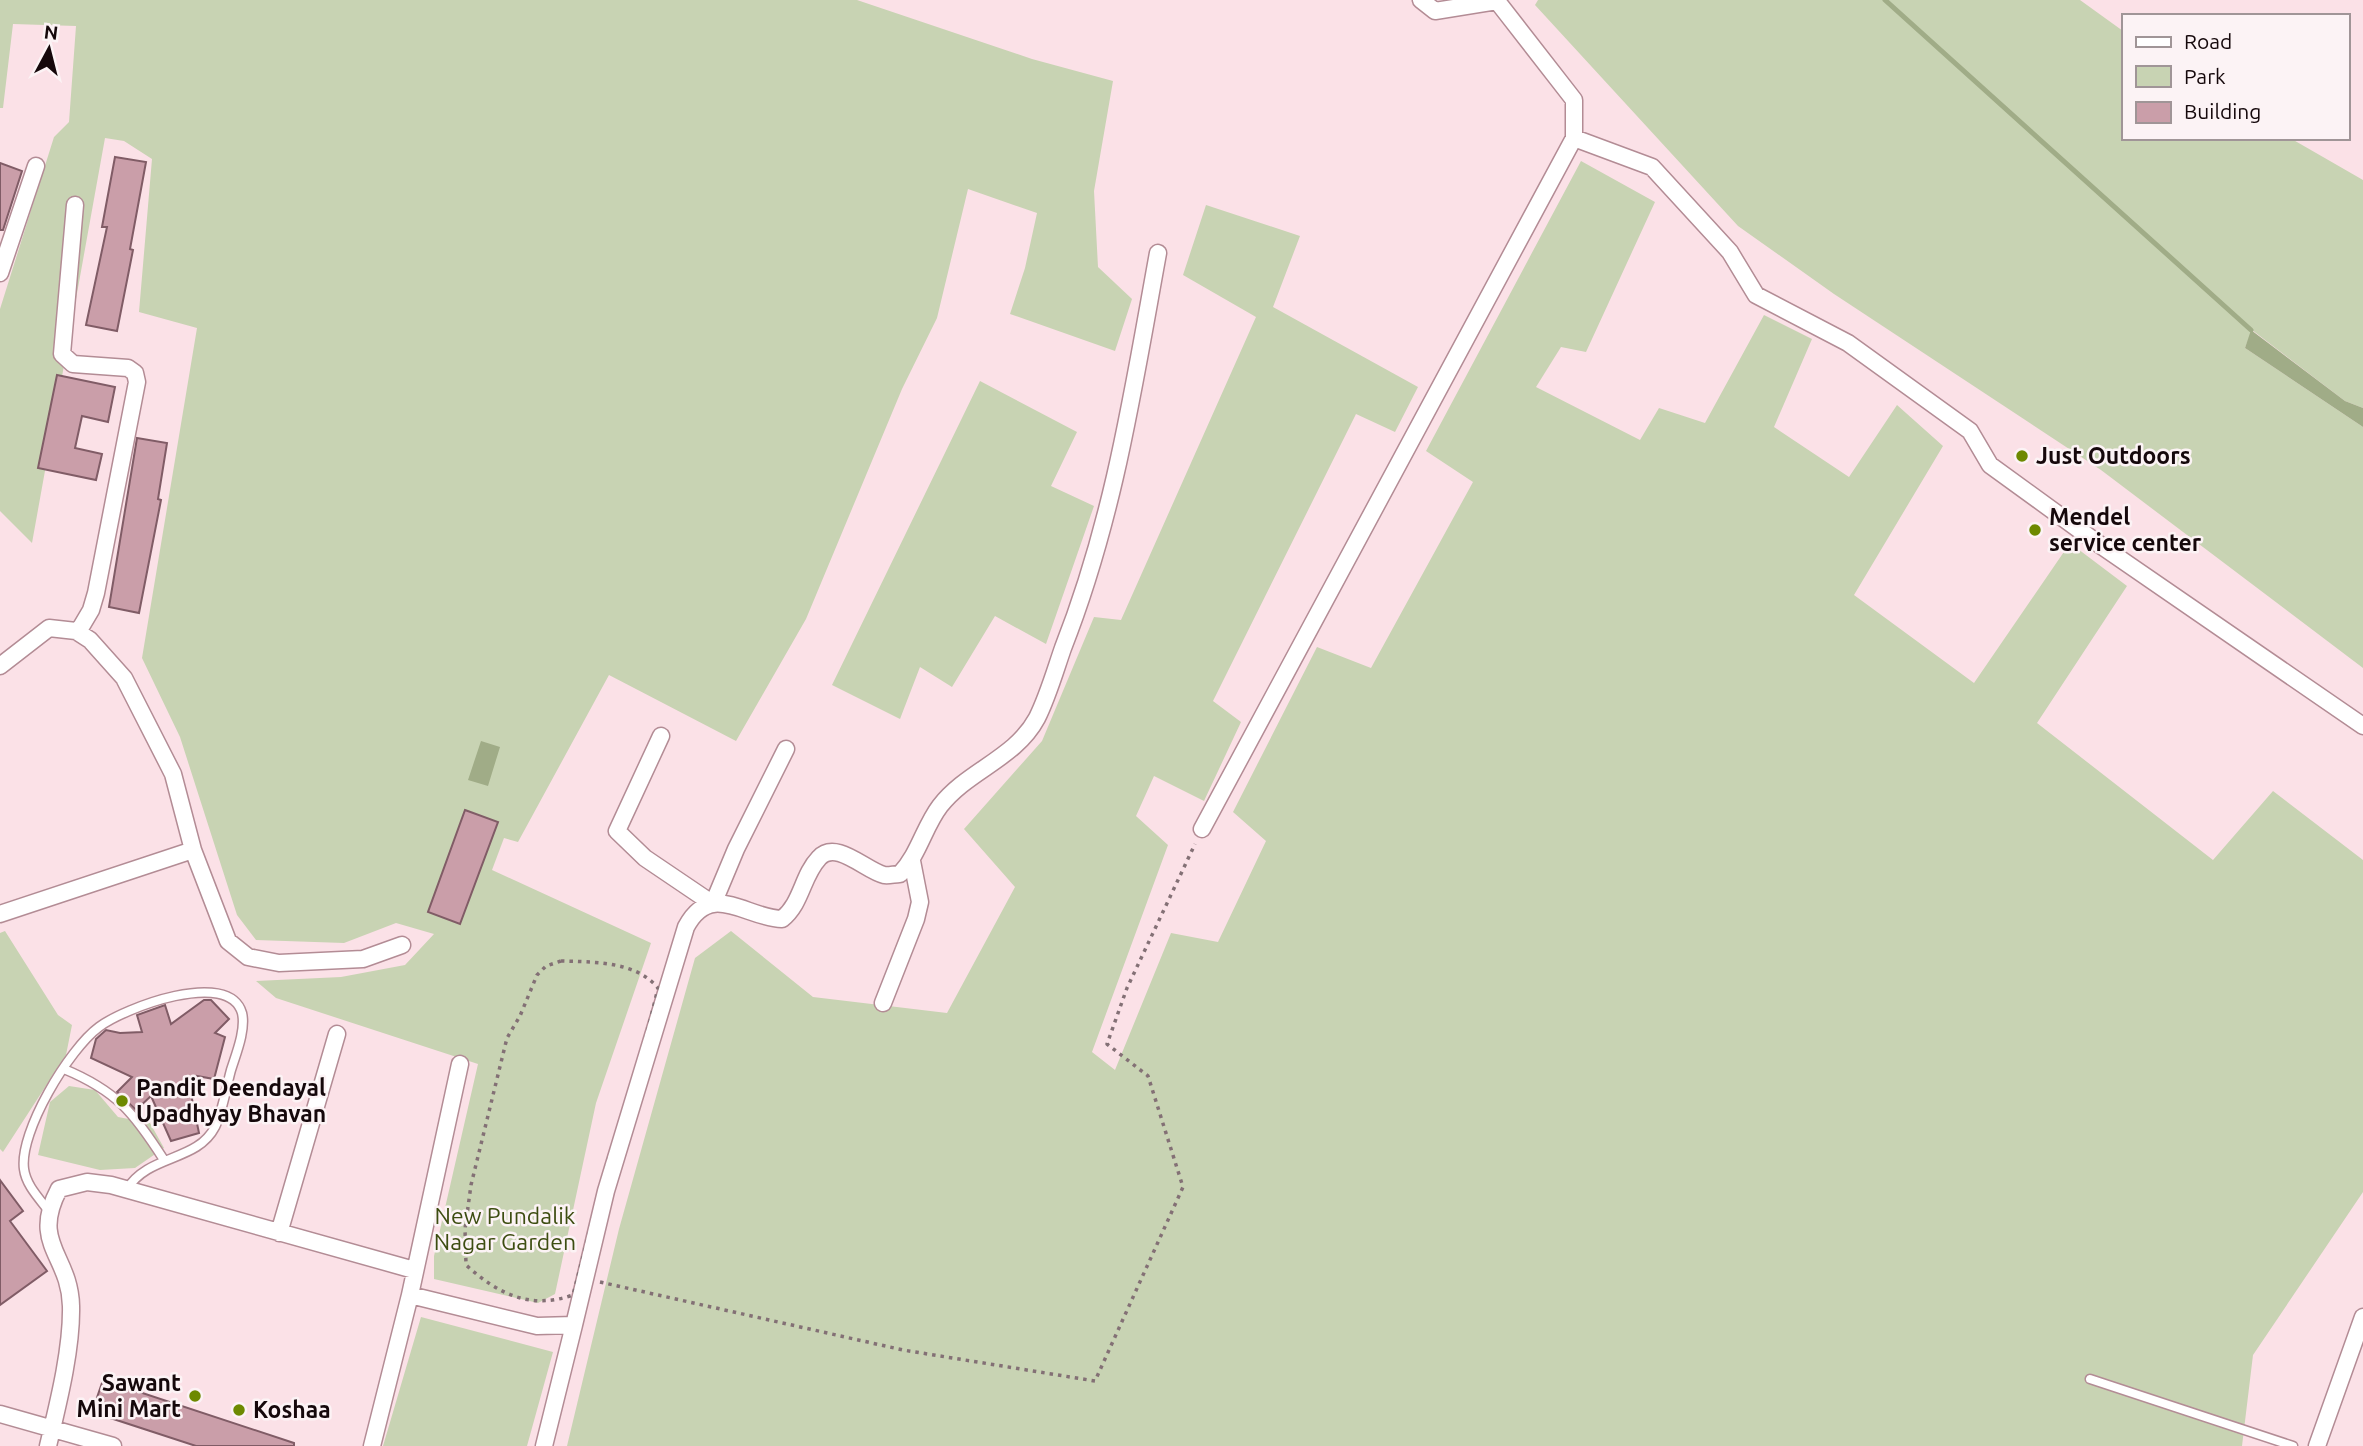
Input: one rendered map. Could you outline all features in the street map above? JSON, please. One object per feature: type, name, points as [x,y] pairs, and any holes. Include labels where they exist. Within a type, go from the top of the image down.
[{"type":"street","points":[[1202,830],[1574,138],[1574,100],[1498,1],[1435,11],[1421,0]]},
{"type":"street","points":[[1574,138],[1652,167],[1730,253],[1756,295],[1848,343],[1970,431],[1990,465],[2103,547],[2363,726]]},
{"type":"street","points":[[0,273],[36,166]]},
{"type":"street","points":[[75,205],[62,354],[72,364],[128,368],[135,373],[137,383],[96,593],[91,610],[78,632]]},
{"type":"street","points":[[544,1446],[588,1279],[607,1191],[686,927],[695,911],[713,904],[734,904],[766,919],[782,919],[794,909],[818,858],[828,852],[840,853],[884,875],[900,874],[912,861],[940,807],[971,776],[1016,747],[1037,718],[1085,592],[1118,474],[1158,253]]},
{"type":"street","points":[[0,666],[49,628],[78,632],[124,678],[173,774],[193,850],[228,942],[248,957],[279,963],[363,959],[402,944]]},
{"type":"street","points":[[661,736],[617,831],[645,858],[713,904]]},
{"type":"street","points":[[713,904],[736,849],[786,749]]},
{"type":"street","points":[[0,914],[193,850]]},
{"type":"street","points":[[883,1003],[918,911],[918,886],[912,861]]},
{"type":"street","points":[[279,1233],[337,1034]]},
{"type":"street","points":[[372,1446],[410,1295],[460,1064]]},
{"type":"street","points":[[48,1446],[71,1306],[68,1281],[47,1235],[48,1210],[59,1189],[87,1182],[127,1189],[414,1270]]},
{"type":"street","points":[[410,1295],[537,1326],[574,1325]]},
{"type":"street","points":[[2316,1446],[2363,1317]]},
{"type":"street","points":[[0,1414],[113,1446]]},
{"type":"lane","points":[[48,1210],[29,1185],[24,1171],[27,1138],[44,1099],[97,1028],[125,1011],[162,999],[212,992],[227,994],[238,1005],[243,1016],[240,1038],[216,1124],[207,1140],[135,1177],[127,1189]]},
{"type":"lane","points":[[64,1069],[95,1082],[135,1115],[164,1160]]},
{"type":"lane","points":[[2090,1379],[2293,1446]]},
{"type":"path","points":[[588,1279],[903,1350],[1095,1381],[1183,1187],[1148,1076],[1107,1044],[1126,988],[1202,830]]},
{"type":"path","points":[[561,961],[594,962],[623,967],[652,981],[658,988],[632,1092],[609,1159],[573,1295],[550,1303],[517,1298],[486,1283],[466,1265],[465,1229],[471,1185],[507,1038],[520,1016],[537,975],[546,966],[561,961]]},
{"type":"green space","name":"New Pundalik Nagar Garden","points":[[0,0],[857,0],[1032,59],[1113,81],[1094,191],[1098,267],[1132,299],[1115,351],[1010,314],[1025,268],[1037,213],[968,189],[937,318],[902,389],[806,619],[736,741],[609,675],[518,842],[504,838],[492,870],[651,943],[596,1103],[555,1294],[538,1303],[434,1279],[434,1256],[478,1064],[276,998],[256,981],[341,977],[405,965],[434,934],[396,923],[344,943],[256,940],[237,915],[180,737],[142,658],[197,328],[139,312],[152,159],[124,141],[105,138],[32,543],[0,511],[0,309],[54,137],[69,122],[76,26],[13,24],[3,108],[0,108]]},
{"type":"green space","points":[[1538,0],[2080,0],[2122,30],[2122,140],[2293,140],[2363,180],[2363,408],[2345,401],[2252,330],[2245,348],[2363,427],[2363,668],[2101,470],[1834,294],[1738,226],[1535,5]]},
{"type":"green space","points":[[1581,161],[1655,202],[1586,352],[1561,347],[1536,387],[1640,440],[1659,408],[1705,423],[1764,315],[1812,339],[1774,427],[1849,477],[1897,405],[1943,446],[1854,595],[1974,683],[2070,543],[2127,586],[2037,723],[2213,860],[2273,791],[2363,860],[2363,1192],[2253,1355],[2242,1446],[567,1446],[619,1229],[695,958],[731,931],[813,997],[947,1013],[1015,887],[964,829],[1042,741],[1094,617],[1121,620],[1256,317],[1183,275],[1206,205],[1300,236],[1273,307],[1418,387],[1395,432],[1356,414],[1213,701],[1241,722],[1204,801],[1154,776],[1136,816],[1168,845],[1092,1052],[1115,1070],[1171,933],[1218,942],[1266,841],[1233,812],[1317,647],[1371,668],[1473,482],[1426,451]]},
{"type":"green space","points":[[980,381],[1077,432],[1051,486],[1094,506],[1046,644],[995,616],[952,687],[920,667],[900,719],[832,685]]},
{"type":"green space","points":[[5,931],[58,1015],[72,1025],[66,1055],[3,1152],[0,1149],[0,933]]},
{"type":"green space","points":[[69,1086],[95,1090],[118,1117],[150,1123],[164,1148],[135,1168],[100,1170],[38,1155],[50,1102]]},
{"type":"green space","points":[[421,1317],[553,1352],[527,1446],[383,1446]]},
{"type":"shaded area","points":[[2251,330],[2345,401],[2363,408],[2363,427],[2245,348]]},
{"type":"shaded area","points":[[481,741],[500,747],[488,786],[468,780]]},
{"type":"building","points":[[115,157],[146,162],[117,331],[86,325],[107,227],[102,227]]},
{"type":"building","points":[[0,163],[22,171],[3,230],[0,230]]},
{"type":"building","points":[[57,375],[115,387],[108,422],[82,416],[75,448],[102,454],[96,480],[38,468]]},
{"type":"building","points":[[137,438],[167,443],[158,499],[161,500],[139,613],[109,607]]},
{"type":"building","points":[[465,810],[498,822],[460,924],[428,912]]},
{"type":"building","points":[[204,1000],[211,1000],[229,1019],[215,1033],[225,1037],[214,1079],[197,1076],[192,1099],[199,1133],[171,1141],[151,1096],[136,1110],[117,1092],[132,1077],[91,1058],[96,1039],[106,1030],[120,1033],[142,1032],[137,1015],[165,1005],[171,1024]]},
{"type":"building","points":[[0,1180],[23,1211],[10,1221],[47,1271],[0,1305]]},
{"type":"building","points":[[103,1380],[294,1443],[294,1446],[196,1446],[92,1412]]},
{"type":"waterway","points":[[1885,0],[2251,330]]},
{"type":"place","name":"Just Outdoors","points":[[2022,456]]},
{"type":"place","name":"Mendel service center","points":[[2035,530]]},
{"type":"place","name":"Pandit Deendayal Upadhyay Bhavan","points":[[122,1101]]},
{"type":"place","name":"Sawant Mini Mart","points":[[195,1396]]},
{"type":"place","name":"Koshaa","points":[[239,1410]]}]
